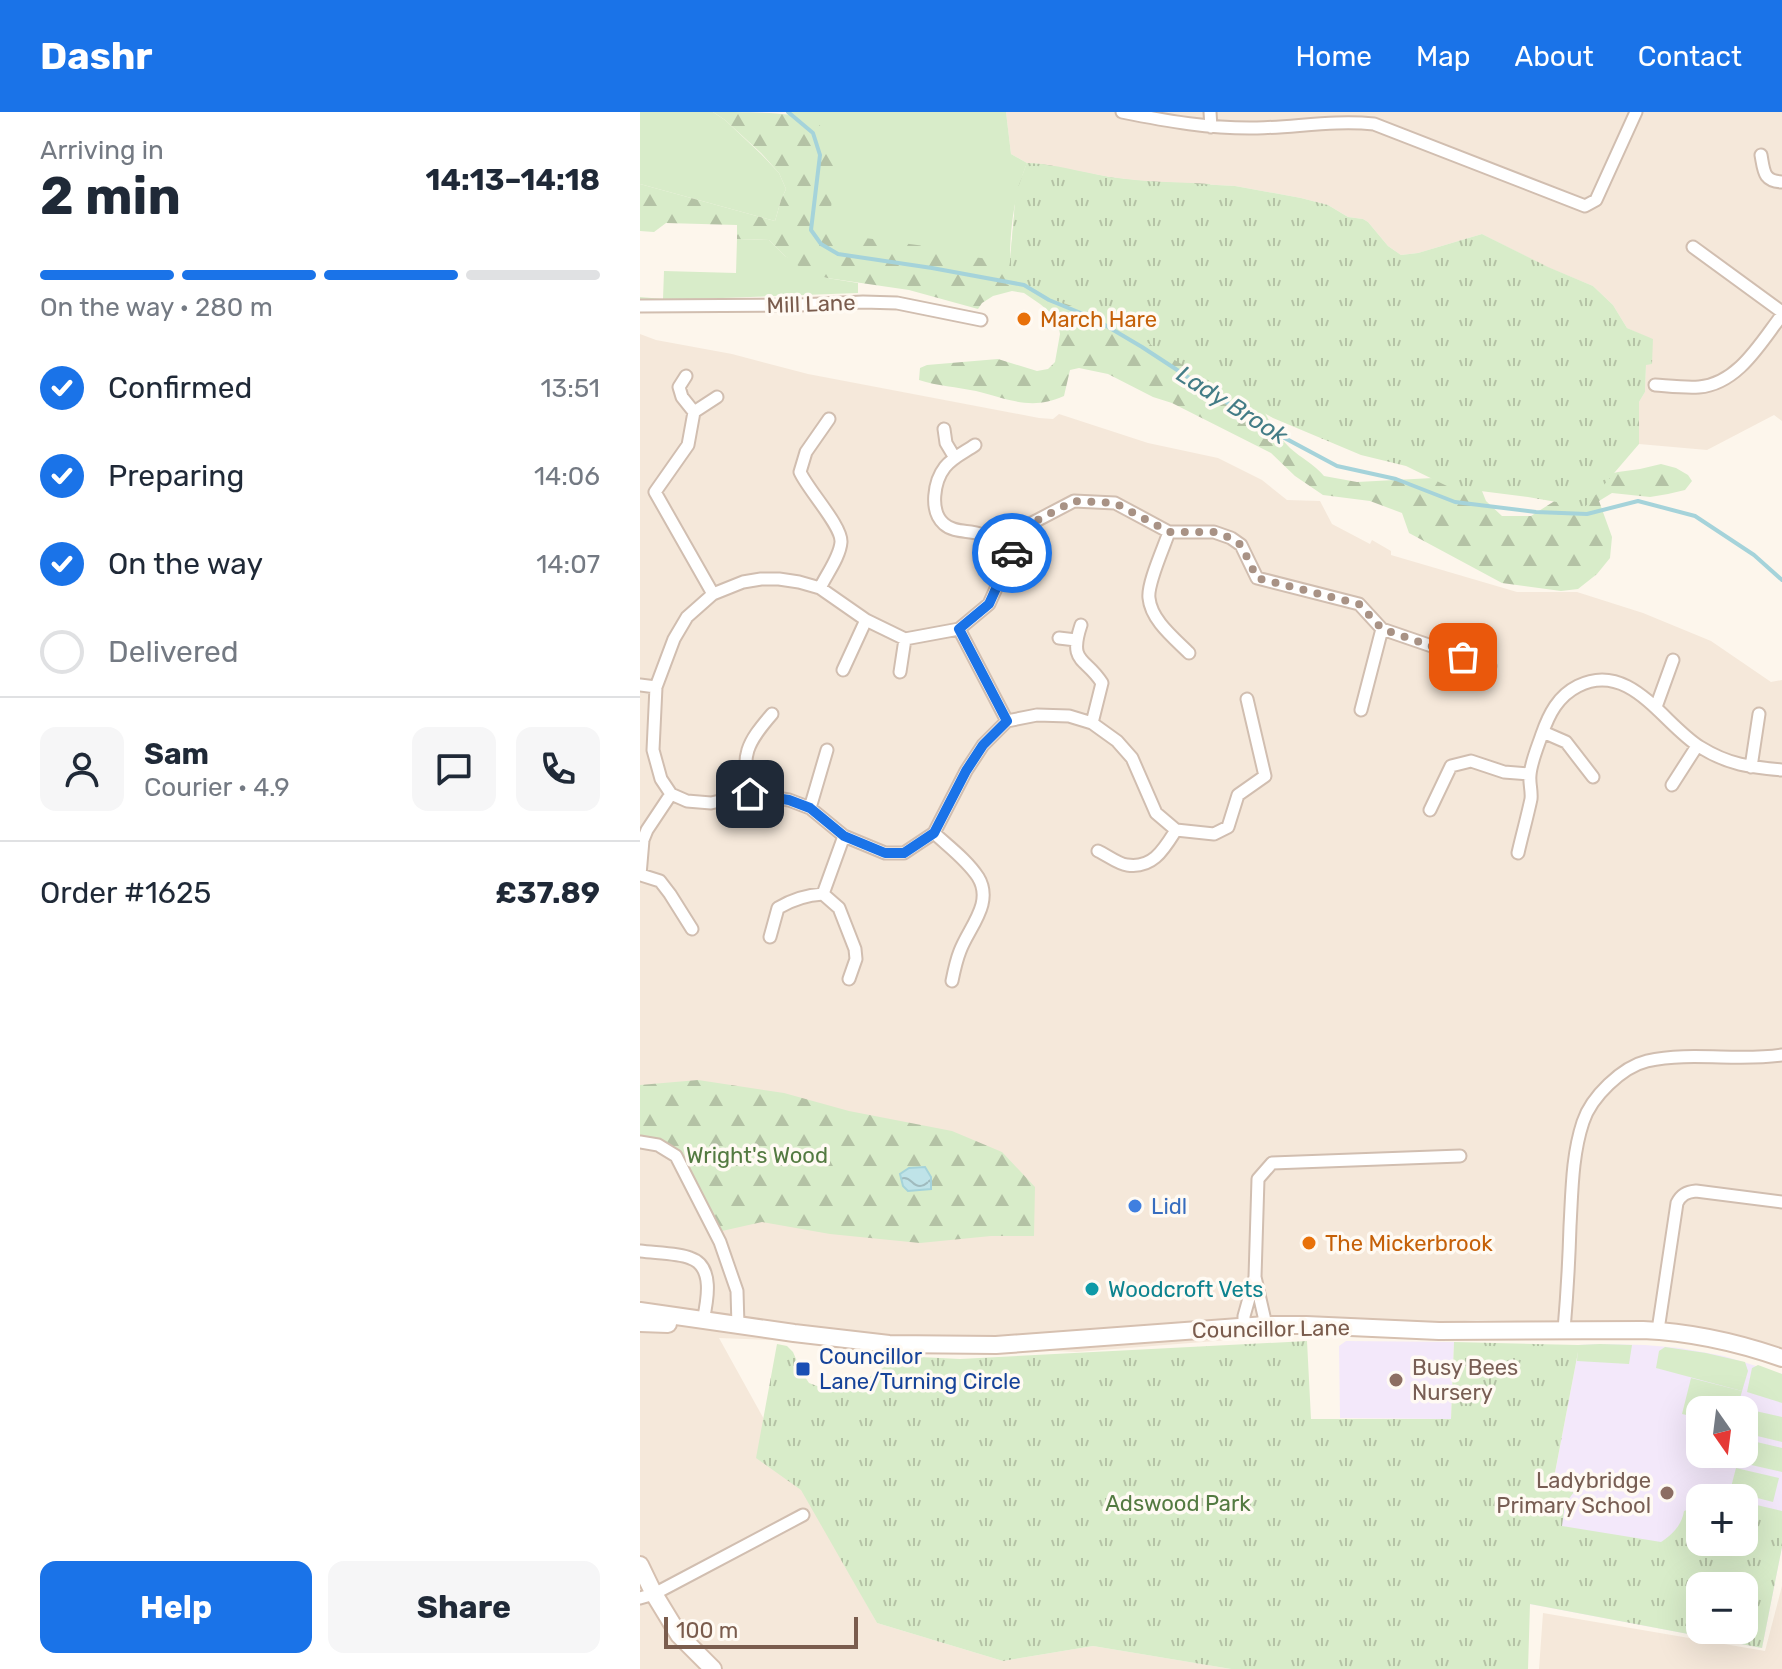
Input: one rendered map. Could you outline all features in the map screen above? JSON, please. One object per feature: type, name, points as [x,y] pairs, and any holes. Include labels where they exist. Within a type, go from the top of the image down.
[{"type":"street","points":[[1122,112],[1211,127],[1257,128],[1350,122],[1374,124],[1585,206],[1596,200],[1636,112]]},
{"type":"street","points":[[1210,112],[1211,127]]},
{"type":"street","points":[[1761,155],[1764,174],[1771,181],[1782,182]]},
{"type":"street","points":[[1655,385],[1701,387],[1718,382],[1743,365],[1782,313],[1693,247]]},
{"type":"street","name":"Mill Lane","points":[[640,306],[897,303],[981,320]]},
{"type":"street","points":[[686,376],[679,387],[682,397],[694,412]]},
{"type":"street","points":[[640,495],[655,492],[688,445],[694,412],[717,397]]},
{"type":"street","points":[[820,588],[841,541],[835,524],[800,472],[806,452],[829,419]]},
{"type":"street","points":[[944,429],[946,443],[955,458]]},
{"type":"street","points":[[975,445],[945,467],[934,500],[943,523],[954,530],[981,534],[1012,553]]},
{"type":"street","points":[[655,492],[713,594]]},
{"type":"street","points":[[1247,699],[1265,776],[1238,795],[1228,827],[1214,834],[1176,830],[1156,813],[1132,758],[1117,741],[1092,723],[1069,716],[1037,715],[1007,721],[983,745],[934,833],[904,853],[873,850],[844,836],[810,808],[789,800],[750,794],[711,803],[687,801],[671,794],[661,779],[653,750],[656,687],[674,639],[687,617],[713,594],[743,582],[779,579],[820,588],[866,620],[905,639],[959,629],[989,604],[1012,553],[1032,523],[1074,501],[1115,503],[1169,532],[1214,532],[1231,538],[1241,545],[1257,578],[1359,604],[1382,629],[1490,666]]},
{"type":"street","points":[[1169,532],[1149,588],[1149,599],[1164,628],[1189,653]]},
{"type":"street","points":[[843,670],[866,620]]},
{"type":"street","points":[[1081,625],[1076,640],[1079,659],[1102,683],[1092,723]]},
{"type":"street","points":[[959,629],[1007,721]]},
{"type":"street","points":[[1361,710],[1382,629]]},
{"type":"street","points":[[1059,638],[1076,640]]},
{"type":"street","points":[[900,672],[905,639]]},
{"type":"street","points":[[1656,707],[1673,660]]},
{"type":"street","points":[[1518,853],[1532,795],[1530,774],[1552,709],[1560,698],[1589,681],[1608,680],[1627,686],[1656,707],[1697,746],[1727,762],[1782,770]]},
{"type":"street","points":[[640,685],[656,687]]},
{"type":"street","points":[[750,794],[745,773],[747,755],[753,736],[772,714]]},
{"type":"street","points":[[1751,767],[1759,714]]},
{"type":"street","points":[[1543,732],[1566,742],[1593,777]]},
{"type":"street","points":[[1672,785],[1697,746]]},
{"type":"street","points":[[810,808],[827,750]]},
{"type":"street","points":[[1430,810],[1451,766],[1471,761],[1504,772],[1530,774]]},
{"type":"street","points":[[671,794],[643,840],[640,875],[660,881],[692,929]]},
{"type":"street","points":[[1098,851],[1127,865],[1146,863],[1159,856],[1176,830]]},
{"type":"street","points":[[934,833],[971,868],[980,880],[983,895],[981,912],[959,953],[952,981]]},
{"type":"street","points":[[823,894],[844,836]]},
{"type":"street","points":[[770,937],[778,908],[807,895],[823,894],[839,908],[855,949],[856,959],[849,979]]},
{"type":"street","points":[[1564,1330],[1575,1158],[1583,1119],[1600,1094],[1619,1074],[1645,1061],[1681,1056],[1782,1055]]},
{"type":"street","points":[[640,1142],[658,1145],[676,1156],[720,1242],[737,1291],[738,1326]]},
{"type":"street","points":[[1244,1327],[1255,1277],[1258,1179],[1272,1163],[1460,1156]]},
{"type":"street","points":[[1658,1330],[1677,1203],[1684,1194],[1696,1191],[1782,1202]]},
{"type":"street","points":[[640,1251],[692,1258],[699,1264],[707,1279],[708,1292],[703,1321]]},
{"type":"street","points":[[1255,1277],[1266,1325]]},
{"type":"street","name":"Councillor Lane","points":[[640,1311],[889,1344],[996,1345],[1266,1325],[1439,1331],[1658,1330],[1710,1339],[1782,1358]]},
{"type":"street","name":"Councillor Lane","points":[[640,1323],[758,1328]]},
{"type":"street","points":[[647,1596],[803,1515]]},
{"type":"street","points":[[640,1565],[647,1596],[679,1635],[713,1669]]},
{"type":"shaded area","points":[[1006,112],[1782,112],[1782,421],[1774,415],[1707,450],[1639,444],[1639,402],[1645,392],[1646,365],[1653,340],[1627,328],[1613,305],[1593,286],[1482,234],[1401,255],[1388,246],[1363,219],[1348,217],[1328,205],[1301,198],[1235,186],[1143,181],[1027,163],[1011,154]]},
{"type":"shaded area","points":[[640,334],[808,374],[1039,418],[1053,419],[1059,414],[1148,443],[1218,458],[1262,480],[1287,500],[1320,501],[1332,524],[1370,544],[1372,540],[1391,551],[1391,555],[1517,592],[1577,592],[1643,613],[1711,641],[1771,682],[1782,680],[1782,1352],[1681,1325],[1477,1320],[1077,1352],[719,1338],[877,1623],[1003,1661],[1093,1646],[1231,1669],[640,1669]]},
{"type":"shaded area","name":"Busy Bees Nursery","points":[[1346,1341],[1454,1342],[1451,1419],[1340,1418],[1339,1346]]},
{"type":"shaded area","name":"Ladybridge Primary School","points":[[1600,1344],[1680,1348],[1724,1356],[1782,1374],[1782,1547],[1762,1648],[1741,1644],[1758,1644],[1758,1572],[1686,1572],[1686,1634],[1530,1604],[1578,1345]]},
{"type":"shaded area","points":[[1782,1586],[1782,1669],[1539,1669],[1543,1613],[1686,1637],[1686,1644],[1724,1644],[1765,1651]]},
{"type":"green space","points":[[640,112],[713,112],[725,120],[779,173],[786,189],[775,221],[640,184]]},
{"type":"green space","points":[[713,112],[779,114],[812,119],[828,138],[832,151],[834,179],[829,218],[835,228],[843,235],[932,247],[952,255],[1010,261],[1016,193],[1027,163],[1121,179],[1210,184],[1259,400],[1280,437],[1324,476],[1357,482],[1433,478],[1482,491],[1486,501],[1502,516],[1531,516],[1560,495],[1592,478],[1661,464],[1676,468],[1692,481],[1685,490],[1668,494],[1650,497],[1612,493],[1599,501],[1612,537],[1610,558],[1597,574],[1578,589],[1561,591],[1502,583],[1409,533],[1402,513],[1370,501],[1323,495],[1295,476],[1271,453],[1108,374],[1079,368],[1070,370],[1064,396],[1041,403],[1010,400],[919,380],[920,368],[927,365],[998,359],[1037,371],[1048,369],[1055,362],[1060,334],[1058,323],[1051,313],[1024,293],[1012,291],[993,296],[978,309],[909,290],[827,278],[804,270],[769,240],[737,239],[737,225],[666,223],[654,232],[640,231],[640,184],[775,221],[786,189],[779,173],[761,153]]},
{"type":"green space","points":[[788,112],[1006,112],[1011,154],[1027,163],[1014,212],[1010,262],[821,244],[812,133]]},
{"type":"green space","points":[[1027,163],[1143,181],[1235,186],[1301,198],[1328,205],[1348,217],[1363,219],[1388,246],[1401,255],[1482,234],[1593,286],[1613,305],[1627,328],[1653,339],[1652,364],[1646,365],[1645,392],[1639,402],[1639,444],[1585,507],[1449,487],[1406,466],[1361,455],[1273,418],[1096,314],[1006,284],[1016,193]]},
{"type":"green space","points":[[737,239],[769,240],[785,256],[827,278],[858,283],[858,293],[640,301],[640,297],[663,299],[664,271],[736,273]]},
{"type":"green space","name":"Wright's Wood","points":[[698,1080],[784,1093],[849,1111],[952,1131],[1002,1152],[1035,1187],[1034,1236],[991,1236],[920,1243],[830,1234],[762,1222],[722,1231],[679,1149],[658,1140],[640,1137],[640,1085]]},
{"type":"green space","name":"Adswood Park","points":[[1307,1341],[1311,1419],[1451,1419],[1454,1342],[1578,1345],[1552,1488],[1574,1492],[1565,1504],[1562,1526],[1661,1542],[1676,1529],[1686,1510],[1686,1556],[1758,1556],[1758,1505],[1782,1511],[1782,1547],[1762,1648],[1741,1644],[1758,1644],[1758,1572],[1686,1572],[1686,1634],[1530,1604],[1528,1669],[1231,1669],[1093,1646],[1003,1661],[877,1623],[801,1490],[756,1458],[777,1344],[787,1346],[793,1352],[809,1383],[831,1391],[854,1388],[900,1356],[960,1359]]},
{"type":"green space","points":[[1578,1345],[1632,1345],[1629,1364],[1577,1361]]},
{"type":"green space","points":[[1665,1347],[1745,1362],[1748,1371],[1742,1391],[1656,1368],[1659,1351]]},
{"type":"green space","points":[[1758,1365],[1782,1374],[1782,1403],[1747,1392],[1752,1368]]},
{"type":"green space","points":[[1691,1378],[1742,1391],[1741,1396],[1686,1396]]},
{"type":"green space","points":[[1758,1412],[1782,1417],[1782,1442],[1758,1436]]},
{"type":"green space","points":[[1758,1442],[1782,1448],[1782,1472],[1758,1467]]},
{"type":"green space","points":[[1736,1468],[1779,1478],[1773,1502],[1758,1498],[1758,1484],[1732,1484]]},
{"type":"water","points":[[925,1167],[931,1177],[931,1189],[908,1191],[900,1174],[909,1168]]},
{"type":"waterway","name":"Lady Brook","points":[[788,112],[813,133],[820,155],[811,230],[821,244],[838,254],[1024,285],[1049,300],[1093,318],[1266,428],[1337,466],[1396,479],[1455,502],[1536,512],[1587,514],[1638,501],[1695,516],[1754,555],[1782,580]]},
{"type":"way so far","points":[[1012,553],[1032,523],[1074,501],[1115,503],[1169,532],[1214,532],[1231,538],[1241,545],[1257,578],[1359,604],[1382,629],[1463,657]]},
{"type":"place","name":"March Hare","points":[[1024,319]]},
{"type":"place","name":"Lidl","points":[[1135,1206]]},
{"type":"place","name":"The Mickerbrook","points":[[1309,1243]]},
{"type":"place","name":"Woodcroft Vets","points":[[1092,1289]]},
{"type":"place","name":"Councillor Lane/Turning Circle","points":[[803,1369]]},
{"type":"place","name":"Busy Bees Nursery","points":[[1396,1380]]},
{"type":"place","name":"Ladybridge Primary School","points":[[1667,1493]]},
{"type":"route","points":[[750,794],[789,800],[810,808],[844,836],[885,853],[904,853],[934,833],[966,771],[983,745],[1007,721],[959,629],[989,604],[1012,553]]}]
